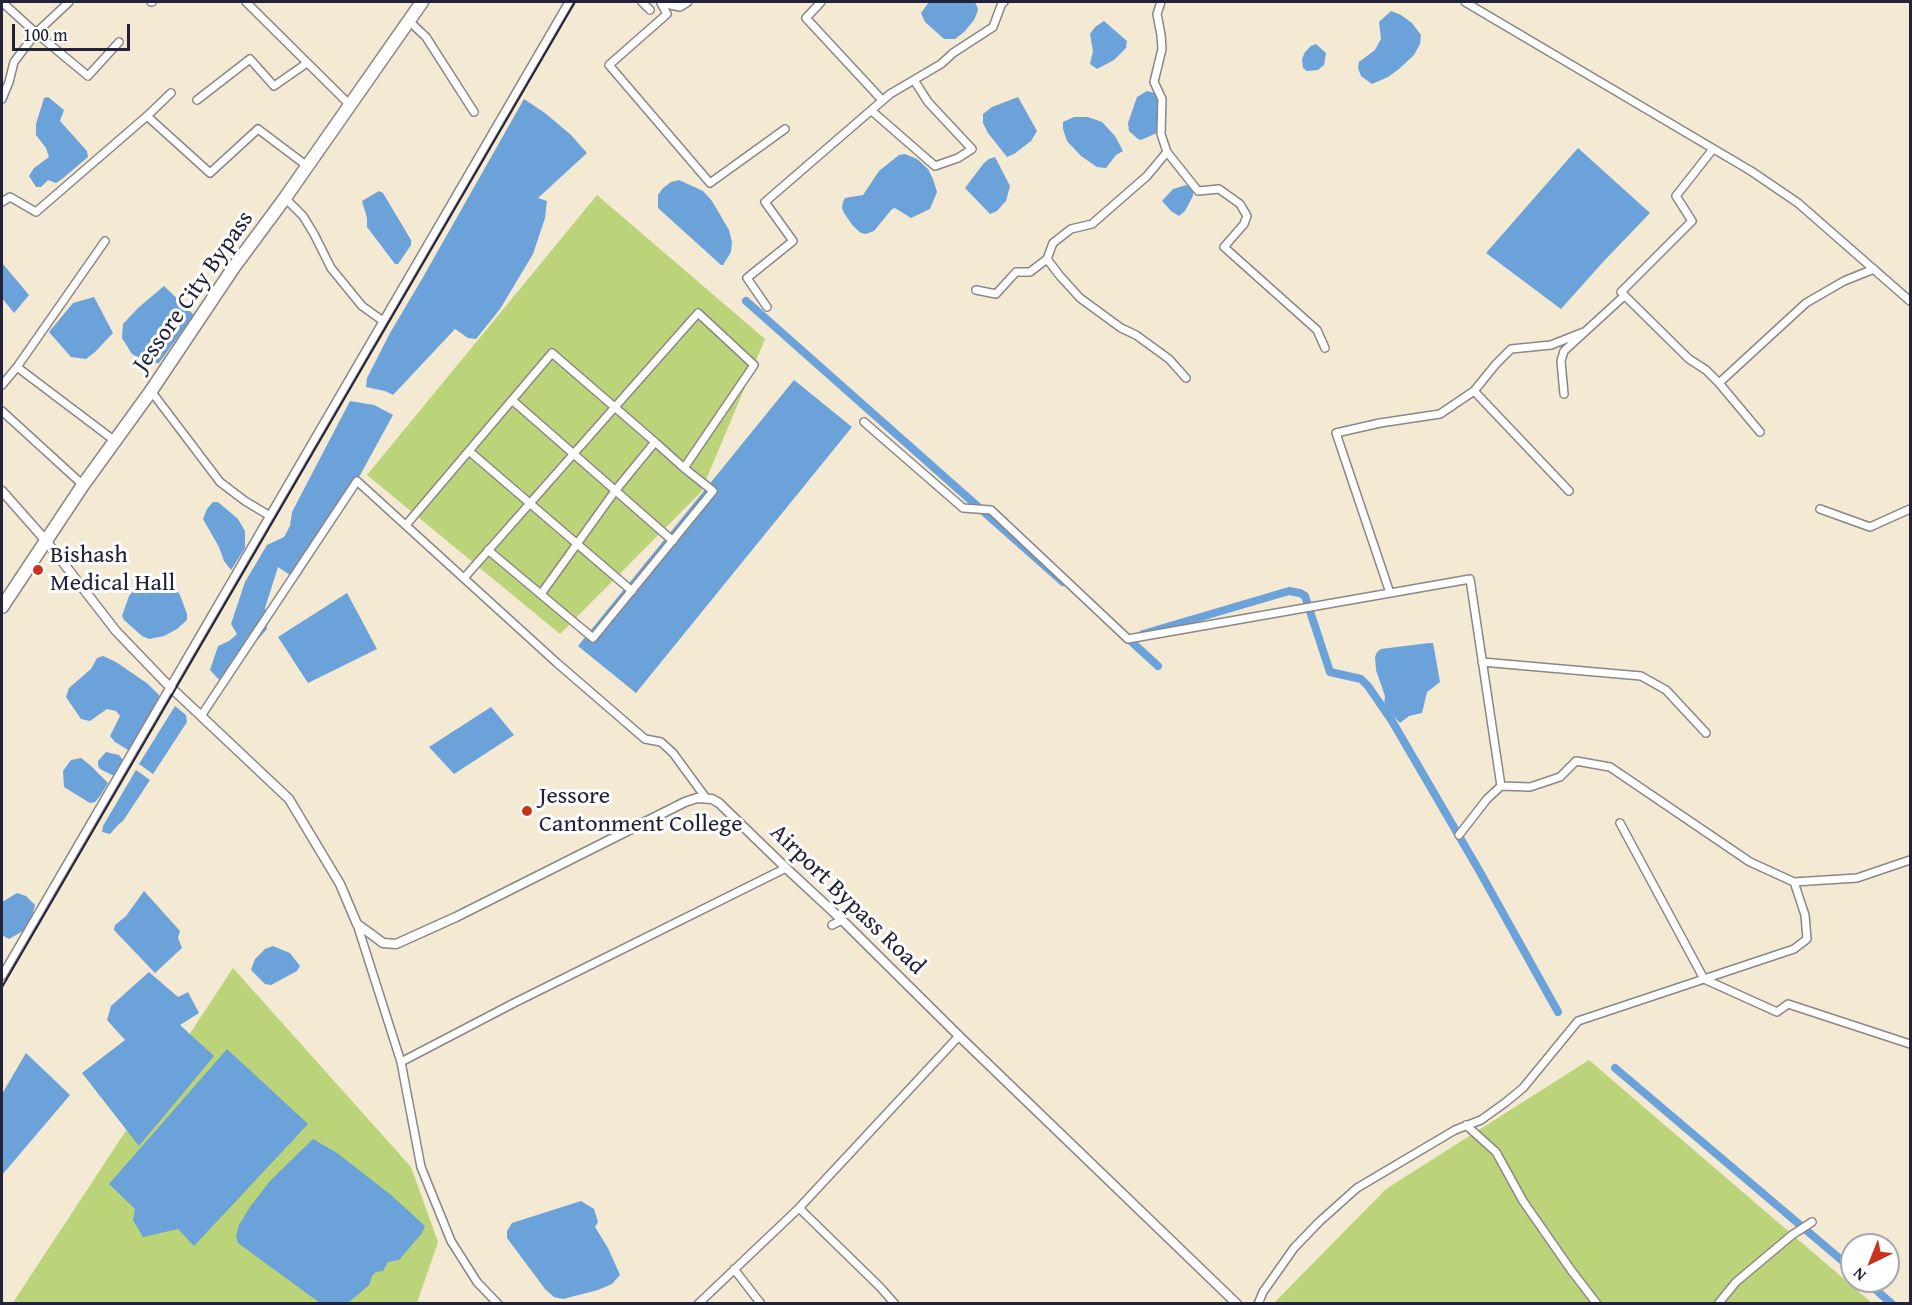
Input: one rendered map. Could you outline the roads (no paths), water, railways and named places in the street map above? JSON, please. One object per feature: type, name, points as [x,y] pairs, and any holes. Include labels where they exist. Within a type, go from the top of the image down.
[{"type":"highway","name":"Jessore City Bypass","points":[[2,607],[83,485],[234,267],[422,2]]},
{"type":"street","points":[[2,2],[88,76],[119,42]]},
{"type":"street","points":[[2,99],[14,62],[36,33],[69,2]]},
{"type":"street","points":[[246,2],[350,105]]},
{"type":"street","points":[[2,976],[569,2]]},
{"type":"street","points":[[642,2],[650,10]]},
{"type":"street","points":[[688,2],[661,3],[667,14],[609,65],[710,183],[785,129]]},
{"type":"street","points":[[821,2],[806,18],[882,100]]},
{"type":"street","points":[[767,307],[747,278],[793,241],[765,202],[882,100],[941,64],[953,53],[993,27],[1004,2]]},
{"type":"street","points":[[1161,2],[1157,14],[1162,49],[1154,82],[1162,99],[1161,134],[1167,152],[1198,192],[1219,189],[1240,204],[1246,216],[1244,224],[1224,247],[1317,330],[1325,348]]},
{"type":"street","points":[[1465,2],[1798,202],[1911,301]]},
{"type":"street","points":[[409,21],[426,37],[474,112]]},
{"type":"street","points":[[197,100],[250,59],[274,86],[307,63]]},
{"type":"street","points":[[873,112],[935,166],[958,158],[972,149],[928,102],[914,80]]},
{"type":"street","points":[[2,202],[10,196],[36,212],[171,93]]},
{"type":"street","points":[[147,116],[210,173],[258,129],[307,166]]},
{"type":"street","points":[[1713,149],[1676,196],[1692,221],[1621,292],[1686,357],[1706,370],[1719,383],[1760,432]]},
{"type":"street","points":[[976,290],[996,294],[1016,272],[1030,272],[1047,259],[1053,243],[1071,229],[1092,224],[1147,176],[1167,152]]},
{"type":"street","points":[[285,198],[303,216],[331,268],[362,306],[383,321]]},
{"type":"street","points":[[2,385],[105,242]]},
{"type":"street","points":[[1047,259],[1080,298],[1169,359],[1186,378]]},
{"type":"street","points":[[1719,383],[1806,303],[1844,281],[1874,269]]},
{"type":"street","points":[[1564,393],[1561,361],[1564,351],[1624,296]]},
{"type":"street","points":[[464,578],[698,313],[754,365],[684,468]]},
{"type":"street","points":[[1390,593],[1336,432],[1440,414],[1474,392],[1496,364],[1512,349],[1551,345],[1584,332]]},
{"type":"street","points":[[406,525],[552,353],[713,491],[593,638],[488,550]]},
{"type":"street","points":[[17,367],[115,441]]},
{"type":"street","points":[[150,391],[220,482],[270,516]]},
{"type":"street","points":[[1474,392],[1569,491]]},
{"type":"street","points":[[512,400],[673,541]]},
{"type":"street","points":[[2,411],[83,485]]},
{"type":"street","points":[[864,422],[963,508],[991,510],[1128,639],[1470,579],[1501,786]]},
{"type":"street","points":[[541,594],[615,491],[655,442]]},
{"type":"street","points":[[469,451],[632,591]]},
{"type":"street","points":[[201,716],[357,481],[645,739],[661,742],[674,753],[706,798],[685,802],[456,917],[396,944],[383,942],[357,924]]},
{"type":"street","points":[[2,491],[47,542],[116,631],[169,686],[289,800],[340,884],[357,924],[401,1062],[421,1167],[451,1241],[477,1282],[498,1304]]},
{"type":"street","points":[[1820,509],[1870,527],[1911,509]]},
{"type":"street","points":[[1482,662],[1641,676],[1666,690],[1706,732]]},
{"type":"street","points":[[1459,835],[1487,799],[1501,786],[1530,787],[1560,777],[1576,761],[1610,766],[1750,862],[1794,882],[1857,878],[1911,860]]},
{"type":"street","name":"Airport Bypass Road","points":[[706,798],[719,803],[1238,1304]]},
{"type":"street","points":[[1620,823],[1704,979],[1777,1012],[1788,1004],[1911,1044]]},
{"type":"street","points":[[401,1062],[514,1003],[786,868]]},
{"type":"street","points":[[1258,1304],[1263,1292],[1294,1248],[1357,1188],[1416,1151],[1455,1130],[1481,1120],[1523,1088],[1578,1021],[1794,949],[1807,939],[1805,915],[1794,882]]},
{"type":"street","points":[[832,925],[842,920]]},
{"type":"street","points":[[698,1304],[799,1208],[959,1036]]},
{"type":"street","points":[[1466,1125],[1496,1152],[1523,1202],[1597,1304]]},
{"type":"street","points":[[799,1208],[895,1304]]},
{"type":"street","points":[[1718,1304],[1736,1282],[1792,1235],[1812,1222]]},
{"type":"street","points":[[734,1269],[761,1304]]},
{"type":"water","points":[[929,2],[975,2],[978,9],[974,20],[964,32],[955,39],[944,39],[925,22],[921,13]]},
{"type":"water","points":[[1391,11],[1412,23],[1421,35],[1420,44],[1414,55],[1399,69],[1372,84],[1361,76],[1358,68],[1359,62],[1375,50],[1381,39],[1379,22]]},
{"type":"water","points":[[1104,21],[1127,41],[1126,48],[1114,60],[1097,69],[1090,64],[1093,51],[1090,34]]},
{"type":"water","points":[[1316,44],[1326,53],[1324,65],[1318,70],[1307,71],[1303,68],[1302,59],[1305,52]]},
{"type":"water","points":[[1147,91],[1155,93],[1161,122],[1159,132],[1141,140],[1129,131],[1128,123],[1137,97]]},
{"type":"water","points":[[48,97],[64,110],[60,121],[87,151],[88,157],[56,183],[48,180],[41,187],[36,187],[29,176],[34,168],[49,157],[46,148],[36,135],[36,124],[44,98]]},
{"type":"water","points":[[1018,97],[1037,131],[1031,141],[1007,157],[988,133],[983,123],[983,114],[992,107]]},
{"type":"water","points":[[524,99],[571,135],[587,153],[538,198],[547,201],[545,218],[533,254],[500,309],[476,339],[468,338],[455,329],[393,395],[366,387],[367,378],[390,333]]},
{"type":"water","points":[[1074,117],[1088,117],[1102,122],[1115,136],[1123,151],[1116,155],[1106,168],[1097,167],[1081,156],[1067,141],[1063,122]]},
{"type":"water","points":[[1578,148],[1650,213],[1561,309],[1486,253]]},
{"type":"water","points":[[905,154],[917,159],[928,169],[933,179],[937,192],[930,209],[911,218],[895,208],[892,209],[874,231],[861,233],[844,213],[842,208],[845,198],[863,195],[879,171],[899,155]]},
{"type":"water","points":[[995,157],[1010,186],[1006,201],[997,211],[990,214],[965,188],[984,163]]},
{"type":"water","points":[[679,180],[703,191],[712,201],[729,230],[732,242],[731,252],[723,265],[658,208],[658,195],[663,188]]},
{"type":"water","points":[[1186,185],[1193,190],[1193,196],[1185,211],[1179,216],[1162,201],[1173,189]]},
{"type":"water","points":[[379,191],[383,193],[411,240],[411,245],[398,264],[395,264],[367,227],[362,201]]},
{"type":"water","points":[[2,263],[29,295],[14,313],[2,298]]},
{"type":"water","points":[[164,286],[194,315],[159,363],[148,364],[132,354],[122,338],[123,324]]},
{"type":"water","points":[[94,297],[113,333],[86,359],[71,357],[49,332],[73,303]]},
{"type":"water","points":[[794,380],[852,427],[636,693],[578,646]]},
{"type":"water","points":[[350,401],[374,405],[393,415],[333,524],[300,576],[296,579],[278,567],[265,608],[267,629],[221,682],[210,670],[218,646],[237,634],[231,624],[245,582],[267,545],[284,537],[290,526],[292,512]]},
{"type":"water","points":[[213,502],[218,502],[238,519],[245,531],[245,548],[231,570],[224,561],[203,519]]},
{"type":"water","points":[[141,587],[156,592],[176,589],[187,614],[187,620],[164,636],[149,639],[142,636],[122,616],[129,596]]},
{"type":"water","points":[[347,593],[377,649],[308,683],[278,637]]},
{"type":"water","points":[[1433,643],[1440,682],[1427,692],[1422,713],[1409,716],[1400,723],[1384,706],[1385,696],[1376,670],[1375,657],[1381,649]]},
{"type":"water","points":[[103,656],[148,684],[159,695],[137,739],[128,750],[110,736],[120,716],[116,711],[107,709],[90,721],[81,719],[66,697],[69,688],[91,669],[97,658]]},
{"type":"water","points":[[175,706],[186,715],[187,722],[153,774],[139,764]]},
{"type":"water","points":[[491,707],[514,735],[454,774],[429,747]]},
{"type":"water","points":[[106,752],[119,755],[124,761],[114,776],[100,769],[98,765],[98,761]]},
{"type":"water","points":[[81,758],[108,783],[95,802],[90,803],[64,787],[63,771],[71,760]]},
{"type":"water","points":[[136,770],[150,780],[123,821],[110,834],[102,832],[103,826]]},
{"type":"water","points":[[144,891],[180,931],[178,938],[182,948],[155,973],[114,930],[115,925],[126,916]]},
{"type":"water","points":[[17,893],[26,896],[35,905],[32,916],[23,931],[9,939],[2,935],[2,902]]},
{"type":"water","points":[[273,946],[290,953],[300,966],[297,971],[271,985],[265,984],[251,970],[255,959],[265,949]]},
{"type":"water","points":[[149,972],[178,997],[188,992],[199,1013],[180,1025],[214,1056],[139,1146],[82,1073],[125,1040],[107,1020],[111,1006]]},
{"type":"water","points":[[227,1049],[308,1124],[194,1246],[178,1229],[143,1237],[133,1220],[135,1209],[109,1184]]},
{"type":"water","points":[[26,1053],[70,1095],[2,1175],[2,1094]]},
{"type":"water","points":[[313,1139],[337,1153],[391,1195],[425,1226],[422,1233],[399,1260],[388,1262],[383,1271],[376,1272],[369,1285],[348,1303],[320,1303],[238,1243],[236,1236],[239,1225],[250,1207],[270,1181]]},
{"type":"water","points":[[581,1201],[594,1209],[598,1222],[595,1227],[608,1248],[620,1275],[612,1284],[598,1290],[563,1299],[554,1297],[545,1289],[507,1238],[507,1231],[512,1223]]},
{"type":"waterway","points":[[746,301],[1063,582]]},
{"type":"waterway","points":[[1143,634],[1289,591],[1305,596],[1330,672],[1361,679],[1392,721],[1558,1012]]},
{"type":"waterway","points":[[1123,634],[1158,666]]},
{"type":"waterway","points":[[1615,1068],[1840,1259]]},
{"type":"waterway","points":[[1880,1293],[1892,1304]]},
{"type":"railway","points":[[2,987],[575,2]]},
{"type":"place","name":"Bishash Medical Hall","points":[[38,570]]},
{"type":"place","name":"Jessore Cantonment College","points":[[527,811]]}]
